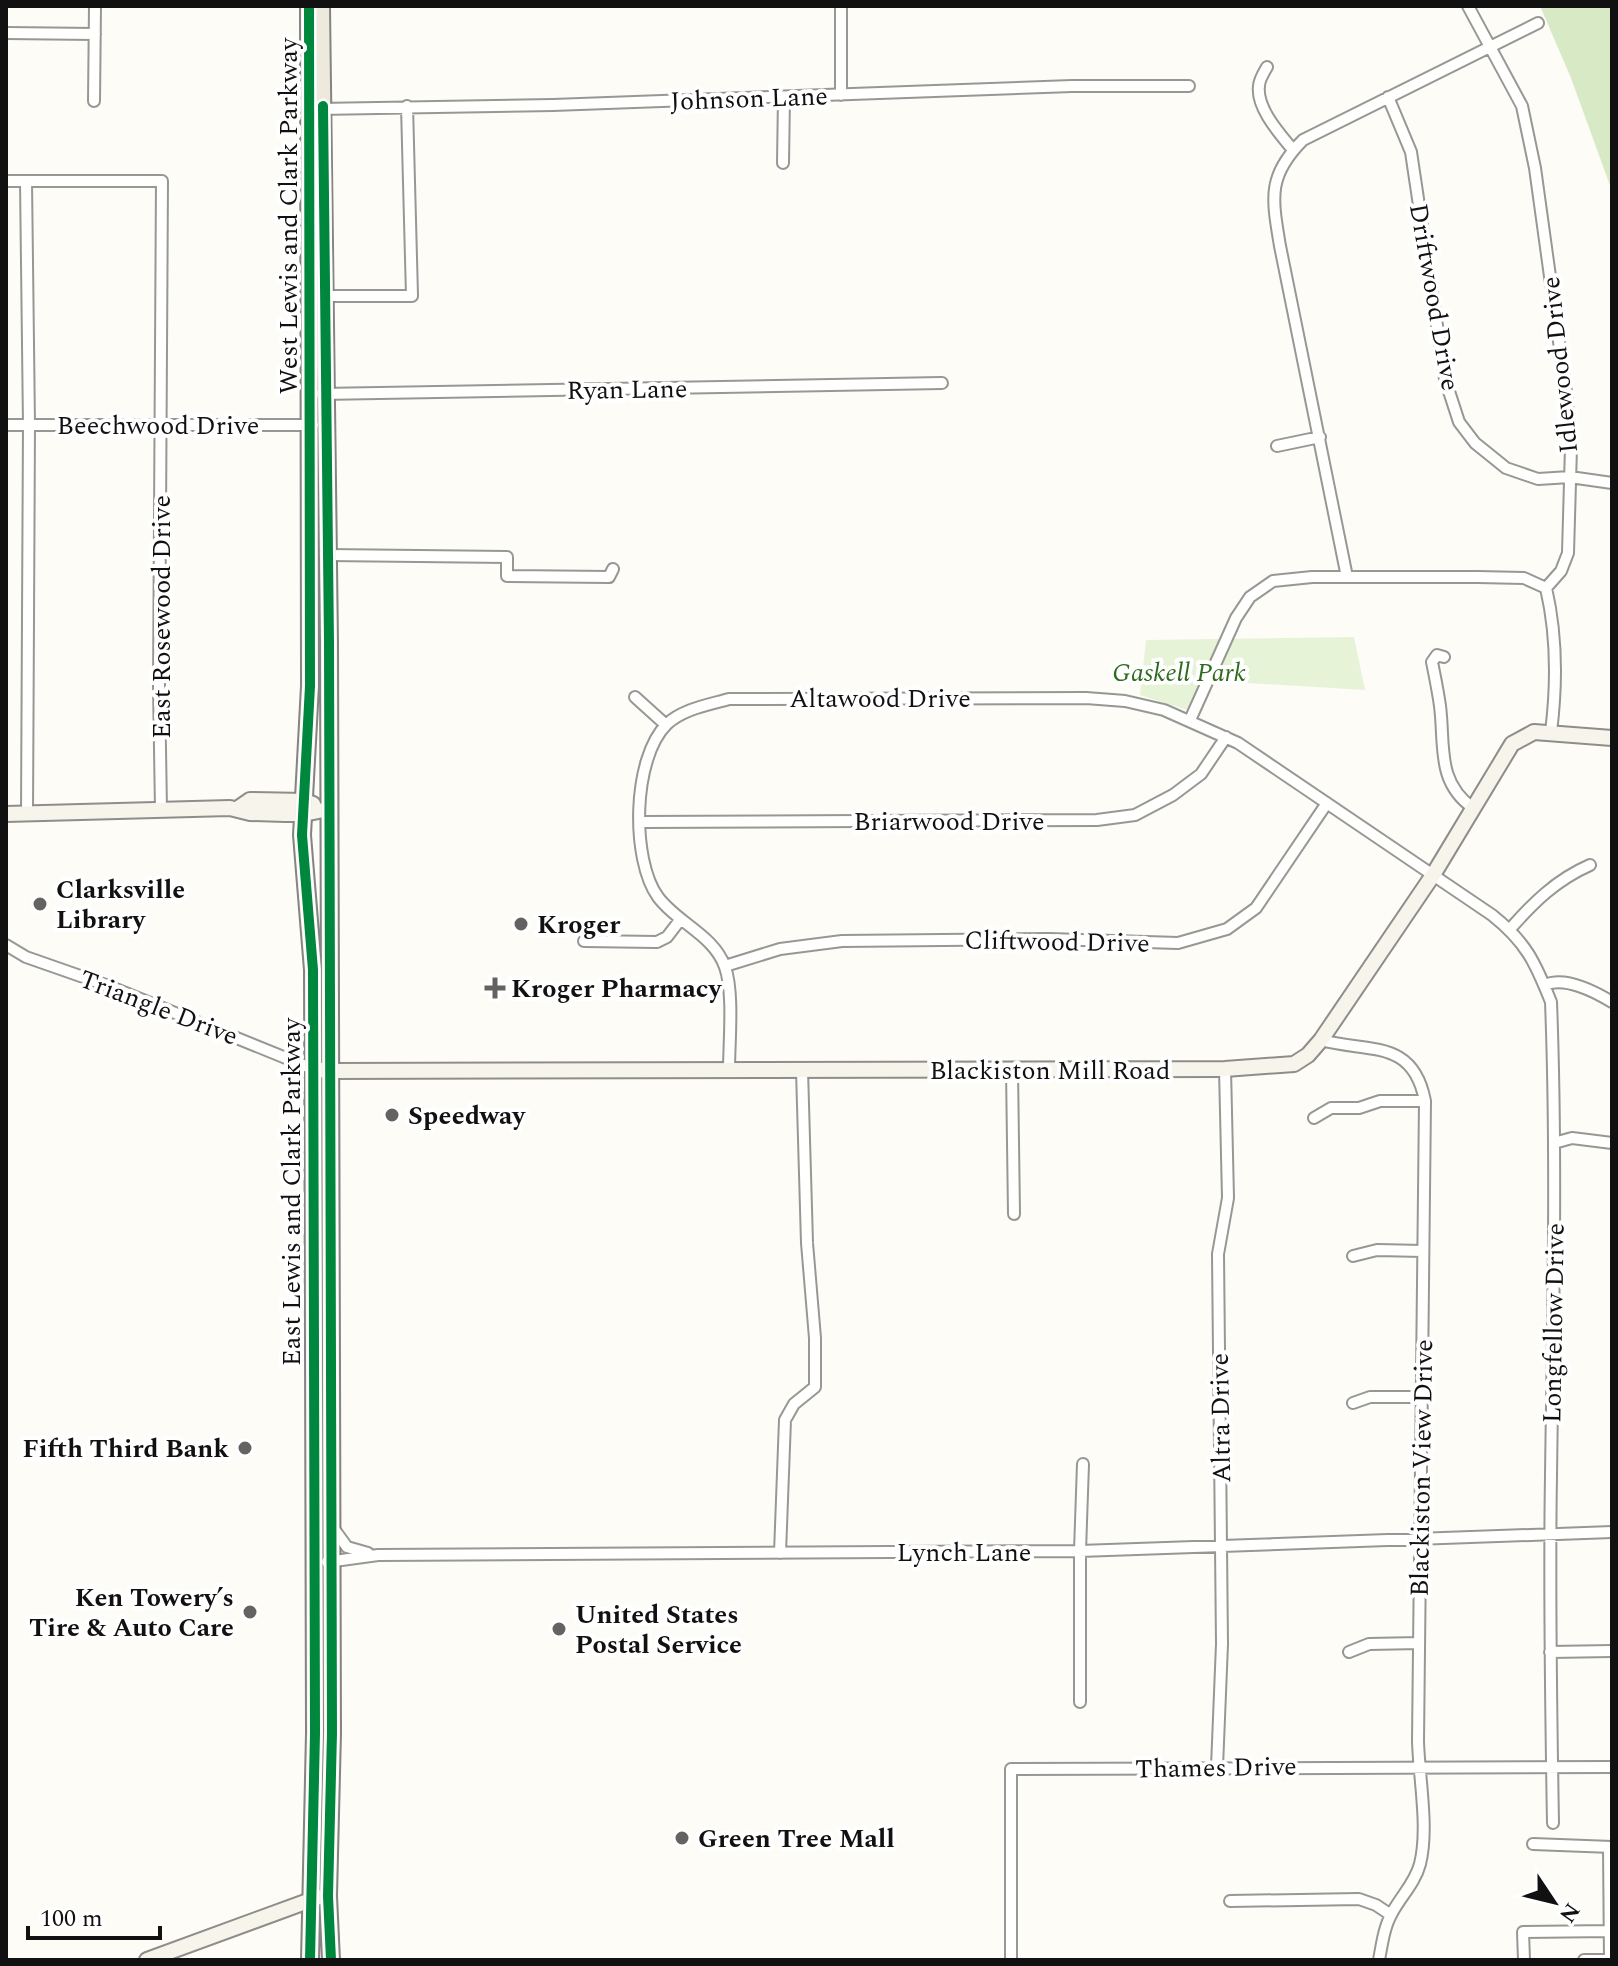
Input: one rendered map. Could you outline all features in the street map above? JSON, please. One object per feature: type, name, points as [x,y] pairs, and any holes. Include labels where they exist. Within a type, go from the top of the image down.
[{"type":"main road","name":"West Lewis and Clark Parkway","points":[[309,6],[325,296],[318,394]]},
{"type":"main road","name":"West Lewis and Clark Parkway","points":[[319,425],[316,109],[321,6]]},
{"type":"main road","name":"East Lewis and Clark Parkway","points":[[310,1960],[315,1733],[313,1563],[328,809],[328,555],[319,425]]},
{"type":"main road","name":"East Lewis and Clark Parkway","points":[[319,425],[302,835],[321,1070],[331,1561],[332,1733],[328,1896],[331,1960]]},
{"type":"main road","name":"Blackiston Mill Road","points":[[321,1070],[1225,1069],[1294,1064],[1308,1055],[1321,1040],[1433,875],[1512,744],[1534,732],[1612,738]]},
{"type":"main road","points":[[6,814],[237,809],[250,800],[328,809]]},
{"type":"main road","points":[[147,1960],[310,1898],[328,1896]]},
{"type":"street","points":[[94,101],[95,6]]},
{"type":"street","points":[[841,6],[841,95]]},
{"type":"street","name":"Idlewood Drive","points":[[1468,6],[1522,106],[1535,168],[1566,392],[1571,447],[1568,553],[1561,571],[1546,588]]},
{"type":"street","points":[[1347,577],[1280,246],[1272,197],[1278,172],[1303,140],[1327,126],[1538,23]]},
{"type":"street","points":[[6,33],[95,34]]},
{"type":"street","points":[[1267,67],[1258,87],[1263,105],[1272,123],[1293,150]]},
{"type":"street","name":"Johnson Lane","points":[[316,109],[1072,86],[1189,86]]},
{"type":"street","points":[[783,163],[784,97]]},
{"type":"street","name":"Driftwood Drive","points":[[1388,97],[1411,152],[1445,379],[1459,422],[1475,443],[1506,468],[1538,479],[1570,477],[1612,483]]},
{"type":"street","points":[[325,296],[412,296],[407,106]]},
{"type":"street","points":[[6,181],[26,181],[29,425],[27,814]]},
{"type":"street","name":"East Rosewood Drive","points":[[26,181],[162,181],[161,810]]},
{"type":"street","name":"Ryan Lane","points":[[318,394],[942,383]]},
{"type":"street","name":"Beechwood Drive","points":[[6,425],[319,425]]},
{"type":"street","points":[[1277,446],[1320,437]]},
{"type":"street","points":[[328,555],[507,557],[507,576],[609,577],[613,569]]},
{"type":"street","points":[[1190,720],[1226,636],[1250,597],[1273,581],[1347,577],[1524,578],[1546,588],[1553,619],[1555,700],[1551,732]]},
{"type":"street","points":[[1444,657],[1437,655],[1432,662],[1440,706],[1442,759],[1453,790],[1473,808]]},
{"type":"street","points":[[635,697],[666,725],[652,750],[641,780],[641,850],[650,884],[659,898],[680,920],[707,940],[725,966],[729,1070]]},
{"type":"street","name":"Altawood Drive","points":[[666,725],[689,710],[729,699],[1086,698],[1125,701],[1164,710],[1226,737],[1433,875]]},
{"type":"street","name":"Briarwood Drive","points":[[641,822],[1097,820],[1135,815],[1173,795],[1201,774],[1226,737]]},
{"type":"street","name":"Cliftwood Drive","points":[[725,966],[780,949],[842,941],[1049,939],[1178,943],[1227,929],[1256,908],[1327,803]]},
{"type":"street","points":[[1510,929],[1545,892],[1565,876],[1590,865]]},
{"type":"street","name":"Longfellow Drive","points":[[1433,875],[1517,935],[1536,965],[1551,1002],[1554,1143],[1550,1652],[1553,1823]]},
{"type":"street","points":[[584,941],[657,942],[667,937],[680,920]]},
{"type":"street","name":"Triangle Drive","points":[[6,945],[26,957],[106,985],[321,1070]]},
{"type":"street","points":[[1545,985],[1553,981],[1565,983],[1599,994],[1612,1002]]},
{"type":"street","name":"Blackiston View Drive","points":[[1321,1040],[1344,1047],[1379,1048],[1398,1056],[1415,1072],[1422,1084],[1425,1101],[1419,1643],[1419,1767],[1424,1841],[1419,1866],[1391,1915],[1379,1960]]},
{"type":"street","name":"Altra Drive","points":[[1217,1767],[1222,1644],[1218,1254],[1228,1198],[1225,1069]]},
{"type":"street","points":[[780,1553],[785,1420],[794,1404],[815,1387],[802,1070]]},
{"type":"street","points":[[1012,1070],[1014,1214]]},
{"type":"street","points":[[1314,1118],[1331,1108],[1359,1108],[1380,1101],[1425,1101]]},
{"type":"street","points":[[1554,1143],[1572,1138],[1612,1143]]},
{"type":"street","points":[[1353,1256],[1377,1250],[1423,1251]]},
{"type":"street","points":[[1353,1403],[1370,1397],[1421,1397]]},
{"type":"street","points":[[1080,1702],[1083,1464]]},
{"type":"street","name":"Lynch Lane","points":[[330,1517],[335,1531],[347,1547],[378,1555]]},
{"type":"street","name":"Lynch Lane","points":[[313,1563],[378,1555],[1221,1548],[1612,1532]]},
{"type":"street","points":[[1349,1652],[1369,1644],[1419,1643]]},
{"type":"street","points":[[1550,1652],[1612,1651]]},
{"type":"street","name":"Thames Drive","points":[[1011,1960],[1011,1769],[1612,1767]]},
{"type":"street","points":[[1533,1844],[1610,1847],[1610,1960],[1584,1960]]},
{"type":"street","points":[[1230,1901],[1359,1899],[1391,1915]]},
{"type":"street","points":[[1524,1960],[1523,1932],[1610,1931]]},
{"type":"green space","points":[[1540,6],[1612,6],[1612,191],[1571,78]]},
{"type":"green space","name":"Gaskell Park","points":[[1354,637],[1365,690],[1215,681],[1200,714],[1140,695],[1146,640]]},
{"type":"cycle path","points":[[309,6],[310,686],[302,835],[313,970],[315,1733],[310,1960]]},
{"type":"cycle path","points":[[323,106],[329,642],[332,1733],[328,1896],[331,1960]]},
{"type":"place","name":"Clarksville Library","points":[[40,904]]},
{"type":"place","name":"Kroger","points":[[521,924]]},
{"type":"place","name":"Kroger Pharmacy","points":[[495,988]]},
{"type":"place","name":"Speedway","points":[[392,1115]]},
{"type":"place","name":"Fifth Third Bank","points":[[245,1448]]},
{"type":"place","name":"Ken Towery’s Tire & Auto Care","points":[[250,1612]]},
{"type":"place","name":"United States Postal Service","points":[[559,1629]]},
{"type":"place","name":"Green Tree Mall","points":[[682,1838]]}]
